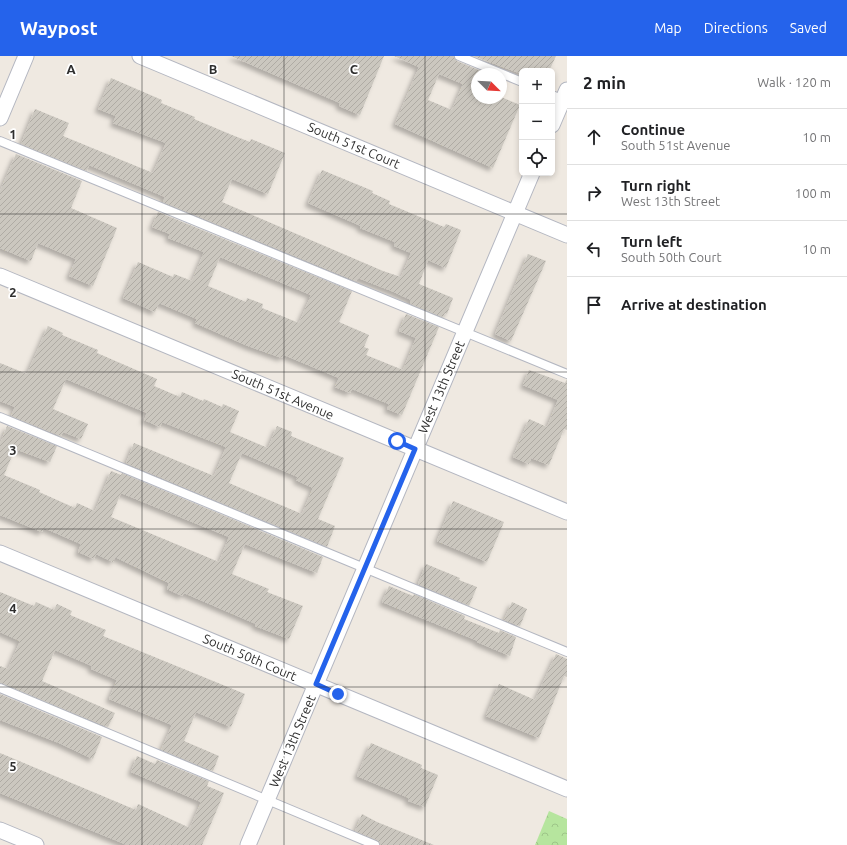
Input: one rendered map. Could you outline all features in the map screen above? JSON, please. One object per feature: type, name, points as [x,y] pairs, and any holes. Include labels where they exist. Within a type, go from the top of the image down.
[{"type":"street","points":[[0,118],[26,56]]},
{"type":"street","name":"South 51st Court","points":[[140,56],[567,235]]},
{"type":"street","points":[[555,116],[562,96]]},
{"type":"street","name":"West 13th Street","points":[[248,845],[531,176]]},
{"type":"street","name":"South 51st Avenue","points":[[0,276],[567,512]]},
{"type":"street","name":"South 50th Court","points":[[0,553],[567,789]]},
{"type":"street","points":[[0,830],[36,845]]},
{"type":"lane","points":[[459,56],[519,81]]},
{"type":"lane","points":[[0,141],[567,374]]},
{"type":"lane","points":[[0,417],[567,652]]},
{"type":"lane","points":[[0,688],[375,845]]},
{"type":"green space","points":[[549,811],[567,819],[567,845],[535,845]]},
{"type":"building","points":[[231,56],[384,56],[360,115],[339,106],[340,103]]},
{"type":"building","points":[[394,56],[454,56],[457,61],[474,68],[471,68],[471,104],[507,104],[507,100],[519,105],[493,168],[395,124],[419,67]],"holes":[[[439,74],[463,84],[452,110],[428,100]]]},
{"type":"building","points":[[473,56],[556,56],[550,68],[519,68],[519,73]]},
{"type":"building","points":[[111,78],[162,100],[161,103],[195,117],[194,119],[250,142],[251,139],[285,153],[268,194],[232,179],[222,202],[383,271],[401,277],[411,253],[394,246],[395,242],[360,228],[361,226],[308,203],[322,170],[373,191],[372,193],[390,201],[389,204],[444,227],[446,224],[461,230],[446,268],[428,260],[419,284],[453,298],[447,314],[445,313],[443,317],[410,304],[411,300],[394,292],[358,278],[356,281],[163,202],[165,197],[89,165],[87,171],[21,144],[35,109],[69,123],[63,136],[153,173],[166,143],[113,123],[116,116],[98,109]]},
{"type":"building","points":[[16,154],[82,181],[71,208],[117,228],[93,286],[69,276],[76,259],[38,243],[31,261],[0,248],[0,191]]},
{"type":"building","points":[[158,212],[352,291],[339,322],[369,335],[364,347],[369,349],[366,355],[403,370],[416,338],[399,331],[406,314],[439,327],[402,415],[387,409],[389,404],[352,389],[350,393],[335,387],[339,378],[284,355],[282,358],[248,346],[195,323],[197,319],[159,303],[155,312],[123,298],[138,262],[173,277],[174,274],[192,281],[204,252],[168,238],[170,234],[152,227]],"holes":[[[220,257],[311,295],[299,323],[262,308],[263,304],[247,298],[246,302],[208,286]]]},
{"type":"building","points":[[528,254],[546,261],[511,341],[495,334]]},
{"type":"building","points":[[48,326],[63,333],[62,335],[98,350],[97,353],[157,379],[154,386],[180,397],[182,392],[203,401],[204,399],[222,407],[223,404],[239,411],[230,432],[268,448],[277,426],[292,432],[291,436],[344,458],[318,519],[335,526],[327,547],[126,463],[134,443],[214,476],[226,447],[162,422],[160,427],[144,420],[147,413],[66,379],[53,409],[88,424],[81,439],[63,432],[61,436],[11,416],[15,407],[0,401],[0,363],[27,374]],"holes":[[[242,453],[298,477],[296,480],[313,488],[302,514],[229,483]]]},
{"type":"building","points":[[529,370],[565,383],[567,379],[567,430],[564,429],[549,465],[531,458],[529,464],[513,457],[529,419],[547,427],[558,400],[523,385]]},
{"type":"building","points":[[7,426],[57,446],[50,462],[15,449],[4,475],[40,490],[39,492],[75,508],[77,503],[95,511],[111,471],[121,475],[122,473],[323,557],[317,573],[245,544],[232,574],[269,589],[267,592],[303,606],[289,639],[255,626],[256,624],[184,593],[182,596],[167,589],[169,583],[115,557],[113,562],[96,554],[94,559],[78,552],[81,544],[44,528],[42,532],[0,515],[0,444]],"holes":[[[121,493],[229,537],[219,562],[111,517]]]},
{"type":"building","points":[[453,501],[504,522],[487,562],[437,541]]},
{"type":"building","points":[[426,564],[460,578],[459,580],[477,587],[469,606],[418,584]]},
{"type":"building","points":[[389,586],[413,596],[414,594],[465,616],[464,619],[499,633],[500,630],[516,637],[510,656],[477,642],[478,641],[382,602]]},
{"type":"building","points":[[0,592],[34,606],[36,602],[54,610],[57,604],[72,611],[70,615],[106,630],[103,636],[245,694],[231,727],[196,712],[184,741],[219,756],[213,771],[161,750],[172,725],[109,699],[117,680],[91,669],[92,666],[55,650],[42,681],[115,713],[108,727],[0,683],[0,666],[8,669],[20,641],[0,632]]},
{"type":"building","points":[[512,602],[527,609],[520,626],[504,620]]},
{"type":"building","points":[[556,654],[567,659],[567,677],[564,676],[539,738],[486,716],[499,684],[535,700]]},
{"type":"building","points":[[0,694],[102,737],[93,759],[59,743],[0,720]]},
{"type":"building","points":[[371,743],[422,765],[421,768],[438,775],[425,807],[408,801],[409,798],[357,776]]},
{"type":"building","points":[[0,753],[136,810],[138,804],[190,828],[201,802],[131,772],[137,756],[155,764],[157,760],[209,781],[207,786],[224,793],[202,845],[127,845],[0,793]]},
{"type":"building","points":[[362,814],[377,822],[434,845],[380,845],[377,840],[355,831]]},
{"type":"route","points":[[338,694],[316,684],[415,449],[397,441]]}]
